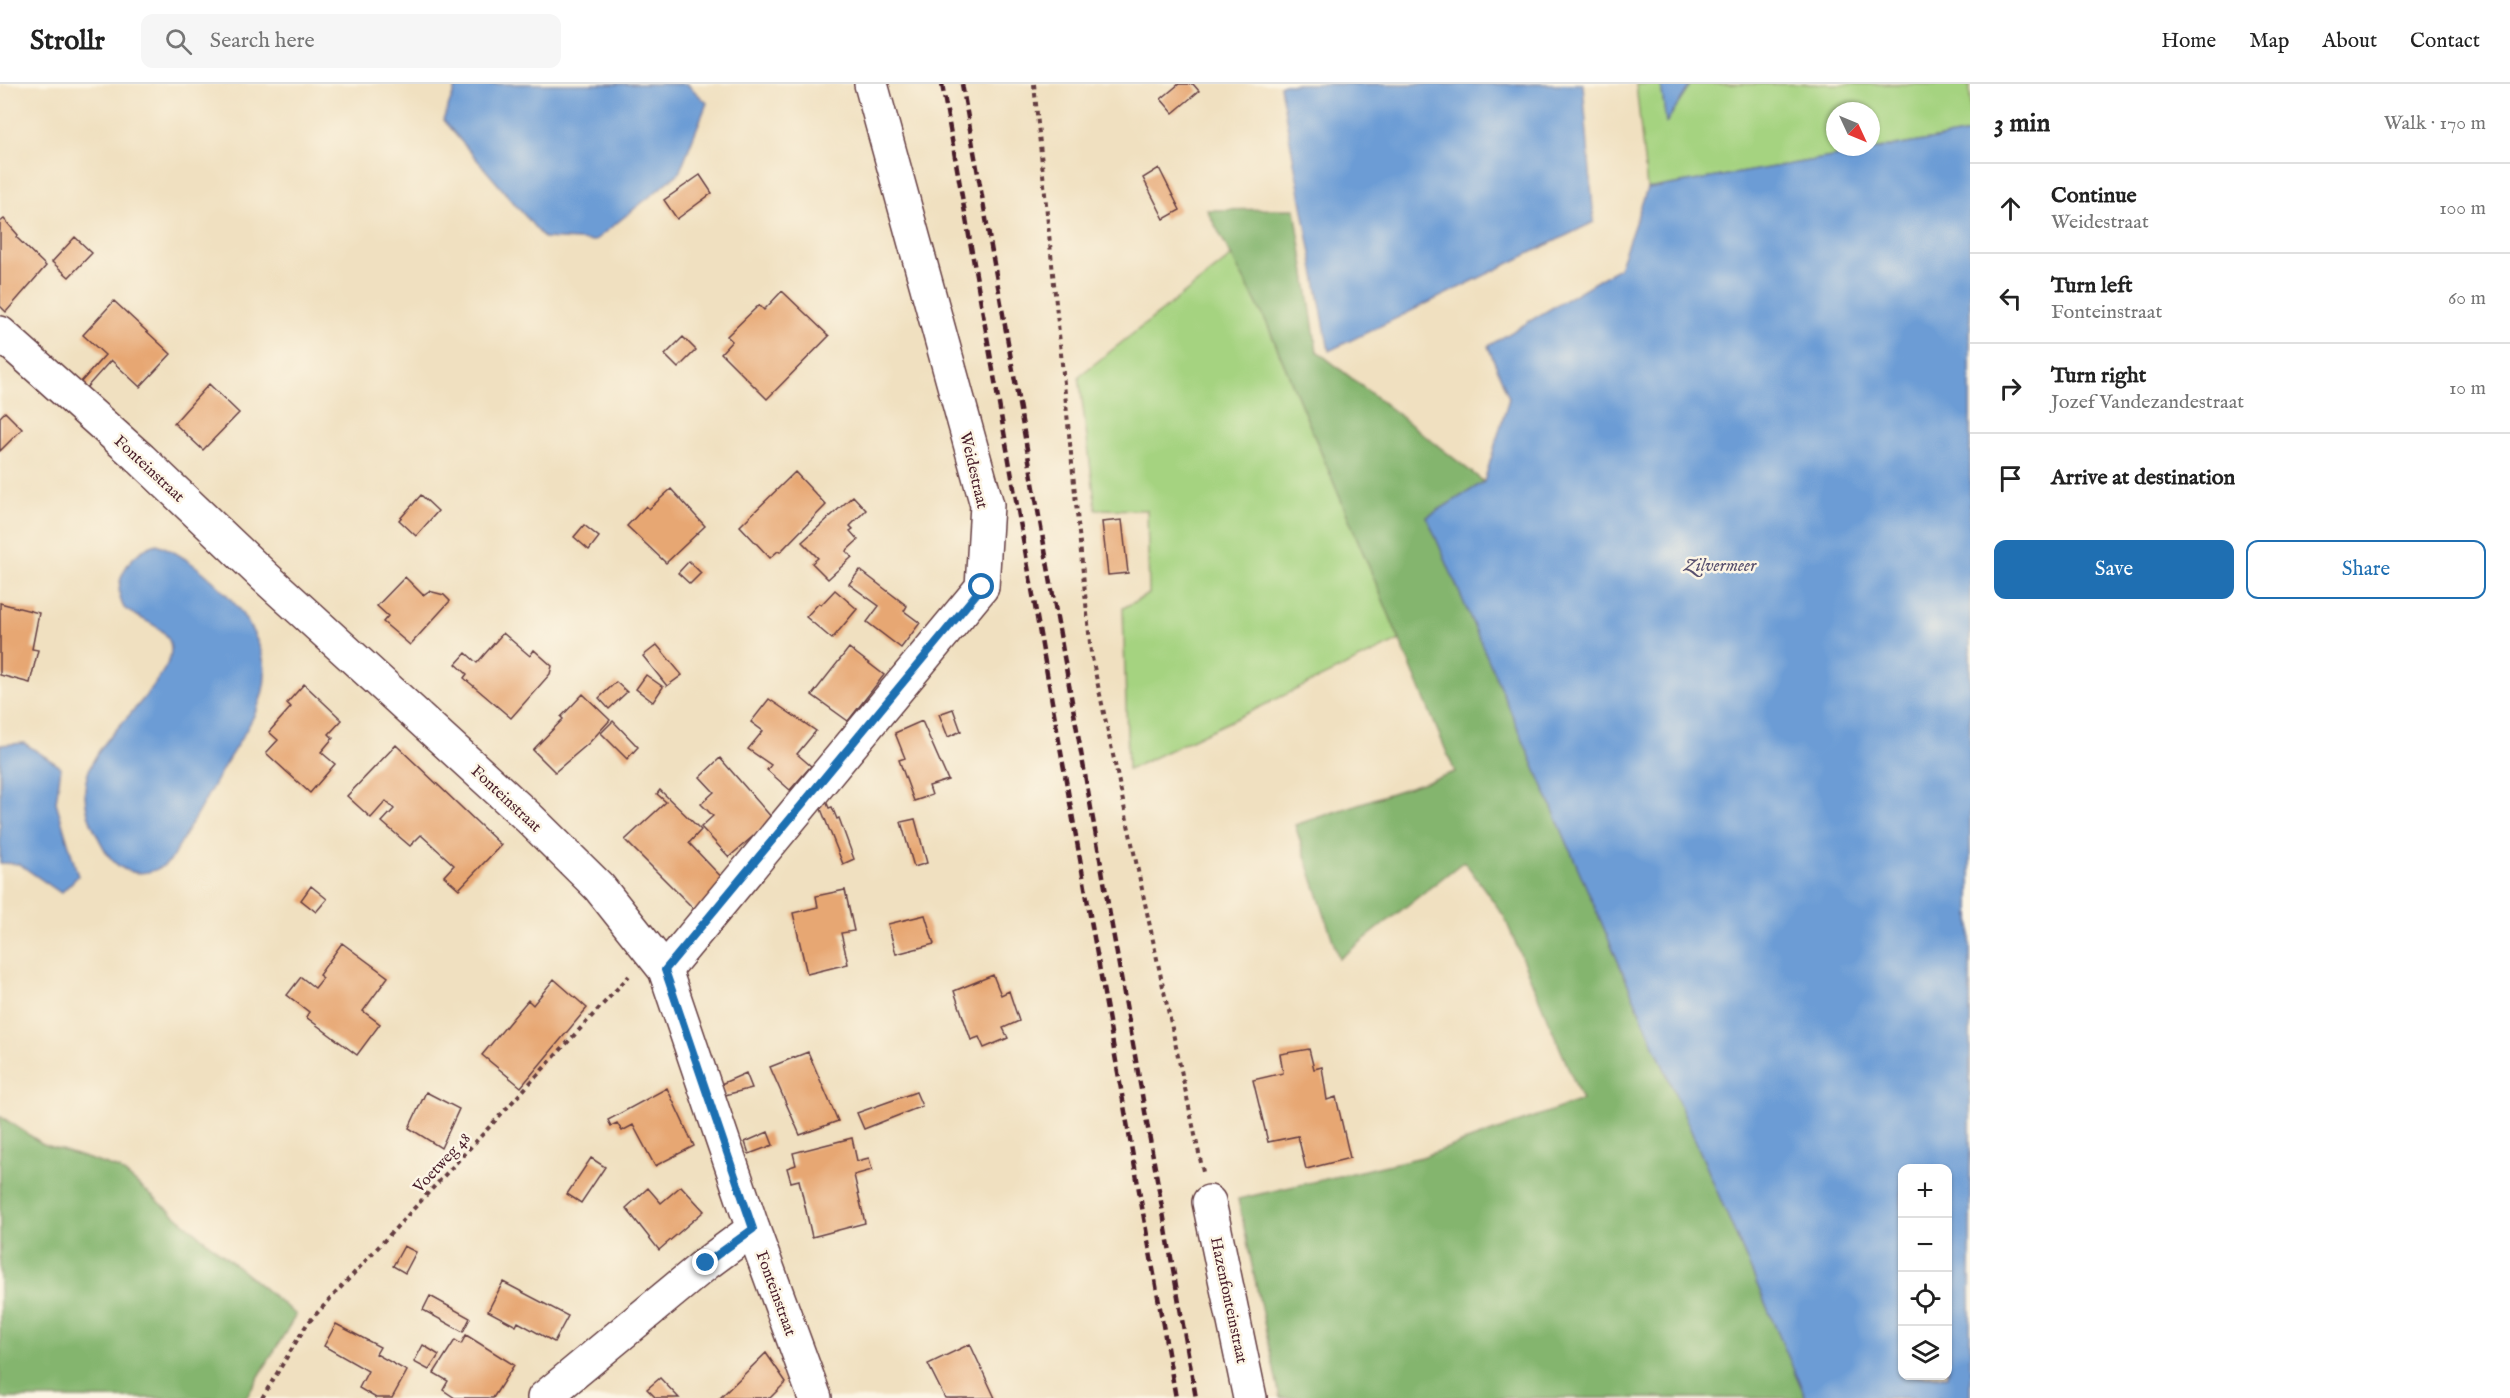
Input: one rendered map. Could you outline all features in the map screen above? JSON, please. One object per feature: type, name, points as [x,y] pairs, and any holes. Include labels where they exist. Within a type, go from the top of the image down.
[{"type":"street","name":"Weidestraat","points":[[658,961],[982,587],[987,505],[871,84]]},
{"type":"street","name":"Fonteinstraat","points":[[0,333],[141,459],[264,576],[529,818],[599,887],[658,961],[815,1398]]},
{"type":"street","name":"Hazenfonteinstraat","points":[[1209,1202],[1250,1398]]},
{"type":"street","points":[[544,1398],[706,1263],[753,1229]]},
{"type":"path","points":[[1034,84],[1091,652],[1209,1202]]},
{"type":"path","name":"Voetweg 48","points":[[262,1398],[307,1324],[658,961]]},
{"type":"green space","points":[[1636,84],[1661,84],[1666,122],[1691,84],[1970,84],[1970,133],[1880,149],[1880,102],[1826,102],[1826,156],[1837,156],[1647,189]]},
{"type":"green space","points":[[1295,209],[1317,351],[1484,482],[1427,517],[1806,1398],[1280,1398],[1238,1199],[1422,1157],[1582,1100],[1504,916],[1464,861],[1339,959],[1295,825],[1455,772],[1266,321],[1207,210]]},
{"type":"green space","points":[[1232,256],[1266,321],[1400,640],[1128,770],[1123,608],[1149,594],[1147,510],[1096,509],[1079,376]]},
{"type":"green space","points":[[0,1116],[43,1144],[119,1169],[296,1315],[246,1398],[0,1398]]},
{"type":"water","points":[[457,84],[687,84],[707,103],[679,173],[594,241],[544,238],[443,120]]},
{"type":"water","points":[[1284,84],[1583,84],[1594,222],[1329,351],[1280,86]]},
{"type":"water","points":[[1661,84],[1691,84],[1666,123]]},
{"type":"water","name":"Zilvermeer","points":[[1970,133],[1970,1398],[1806,1398],[1427,517],[1484,482],[1509,398],[1488,346],[1619,268],[1647,189],[1837,156],[1880,156],[1880,149]]},
{"type":"water","points":[[157,544],[195,566],[220,587],[234,603],[247,621],[257,641],[265,672],[261,698],[250,723],[171,860],[162,867],[140,873],[123,869],[106,851],[87,810],[85,788],[90,769],[99,751],[142,701],[170,658],[170,641],[166,635],[153,624],[124,608],[120,598],[119,588],[125,569],[138,554]]},
{"type":"water","points":[[24,743],[61,767],[56,802],[78,876],[61,893],[19,864],[0,863],[0,745]]},
{"type":"building","points":[[1179,84],[1193,84],[1199,91],[1173,113],[1161,99]]},
{"type":"building","points":[[1159,168],[1180,210],[1164,219],[1143,178]]},
{"type":"building","points":[[700,175],[712,193],[677,219],[664,200]]},
{"type":"building","points":[[4,219],[18,235],[16,237],[46,266],[6,312],[0,306],[0,222]]},
{"type":"building","points":[[75,237],[92,253],[69,277],[52,262]]},
{"type":"building","points":[[782,291],[829,336],[767,399],[721,353],[732,341],[727,336],[759,305],[764,310]]},
{"type":"building","points":[[114,301],[171,354],[140,387],[111,360],[86,388],[80,383],[105,355],[83,335]]},
{"type":"building","points":[[683,337],[696,350],[678,368],[665,355]]},
{"type":"building","points":[[209,384],[239,413],[203,450],[174,423]]},
{"type":"building","points":[[5,412],[22,429],[0,451],[0,417]]},
{"type":"building","points":[[795,472],[826,505],[780,552],[778,551],[770,558],[740,526]]},
{"type":"building","points":[[671,489],[705,526],[666,563],[627,526],[646,506],[649,509]]},
{"type":"building","points":[[421,495],[438,511],[416,536],[399,520]]},
{"type":"building","points":[[853,496],[866,510],[850,526],[853,529],[850,531],[858,540],[846,551],[852,557],[828,579],[812,563],[818,558],[802,542]]},
{"type":"building","points":[[1122,520],[1128,573],[1108,575],[1102,522]]},
{"type":"building","points":[[584,525],[599,537],[589,550],[574,537]]},
{"type":"building","points":[[689,561],[701,573],[690,584],[678,573]]},
{"type":"building","points":[[860,570],[907,606],[904,611],[920,623],[901,648],[867,622],[879,606],[849,584]]},
{"type":"building","points":[[405,577],[423,595],[429,591],[444,595],[450,601],[410,645],[383,622],[388,616],[377,606]]},
{"type":"building","points":[[835,590],[857,609],[832,639],[806,617]]},
{"type":"building","points":[[0,603],[39,613],[32,649],[38,650],[30,683],[0,675]]},
{"type":"building","points":[[503,633],[530,656],[534,650],[552,666],[550,674],[511,718],[464,678],[467,674],[456,664],[466,653],[477,663]]},
{"type":"building","points":[[657,645],[682,675],[667,686],[643,656]]},
{"type":"building","points":[[849,648],[884,675],[848,721],[812,695]]},
{"type":"building","points":[[646,675],[663,687],[653,702],[636,689]]},
{"type":"building","points":[[616,682],[627,692],[609,709],[599,698]]},
{"type":"building","points":[[304,684],[342,720],[329,734],[333,738],[321,752],[335,764],[310,793],[266,753],[278,740],[269,732],[291,707],[287,703]]},
{"type":"building","points":[[583,694],[610,720],[589,743],[555,772],[533,750]]},
{"type":"building","points":[[769,699],[816,731],[797,754],[811,766],[790,790],[767,770],[771,765],[748,749],[763,731],[751,722]]},
{"type":"building","points":[[953,709],[961,731],[948,737],[939,714]]},
{"type":"building","points":[[613,721],[638,747],[627,759],[601,733]]},
{"type":"building","points":[[922,721],[948,780],[929,786],[932,795],[914,801],[899,760],[905,758],[895,733]]},
{"type":"building","points":[[396,745],[501,845],[459,889],[444,876],[454,865],[421,835],[410,846],[382,822],[394,809],[386,801],[371,818],[347,796]]},
{"type":"building","points":[[720,758],[773,819],[729,857],[701,827],[713,816],[701,804],[714,792],[700,777]]},
{"type":"building","points":[[660,790],[701,830],[689,843],[728,884],[698,913],[625,840],[666,802],[657,794]]},
{"type":"building","points":[[826,801],[829,808],[832,807],[837,819],[839,818],[854,859],[843,864],[819,804]]},
{"type":"building","points":[[915,819],[927,863],[914,867],[901,822]]},
{"type":"building","points":[[311,886],[327,899],[316,912],[301,900]]},
{"type":"building","points":[[845,890],[854,931],[841,933],[848,964],[807,974],[793,913],[818,907],[816,896]]},
{"type":"building","points":[[925,915],[934,944],[896,954],[888,924]]},
{"type":"building","points":[[342,943],[388,977],[363,1011],[380,1024],[357,1055],[306,1017],[309,1012],[287,995],[301,977],[315,988],[323,978],[319,975]]},
{"type":"building","points":[[993,975],[1001,995],[1009,991],[1019,1021],[1003,1028],[1008,1038],[984,1048],[979,1037],[971,1040],[954,991]]},
{"type":"building","points":[[554,979],[587,1008],[521,1087],[482,1055],[528,1000],[533,1005]]},
{"type":"building","points":[[1309,1049],[1314,1069],[1322,1067],[1327,1100],[1336,1097],[1350,1158],[1306,1169],[1298,1136],[1268,1142],[1253,1080],[1283,1073],[1280,1054]]},
{"type":"building","points":[[808,1052],[838,1121],[800,1135],[770,1067]]},
{"type":"building","points":[[746,1073],[752,1088],[725,1095],[721,1084]]},
{"type":"building","points":[[667,1088],[694,1146],[655,1166],[633,1125],[622,1131],[617,1123],[611,1126],[608,1120]]},
{"type":"building","points":[[426,1092],[459,1109],[441,1148],[409,1128]]},
{"type":"building","points":[[916,1092],[922,1106],[864,1129],[857,1113]]},
{"type":"building","points":[[768,1132],[773,1145],[749,1154],[745,1142]]},
{"type":"building","points":[[852,1138],[857,1161],[869,1158],[872,1170],[854,1175],[865,1223],[812,1237],[799,1180],[791,1182],[787,1168],[796,1165],[793,1153]]},
{"type":"building","points":[[591,1158],[605,1167],[581,1203],[567,1194]]},
{"type":"building","points":[[681,1186],[704,1211],[659,1250],[626,1208],[648,1188],[661,1203]]},
{"type":"building","points":[[404,1246],[416,1252],[405,1273],[393,1266]]},
{"type":"building","points":[[503,1282],[568,1316],[554,1342],[518,1322],[516,1326],[488,1311]]},
{"type":"building","points":[[430,1296],[470,1318],[463,1332],[423,1310]]},
{"type":"building","points":[[336,1324],[380,1347],[376,1354],[407,1371],[392,1398],[376,1398],[359,1388],[368,1371],[324,1346]]},
{"type":"building","points":[[466,1335],[514,1365],[493,1398],[455,1398],[443,1390],[448,1381],[434,1373],[455,1340],[461,1344]]},
{"type":"building","points":[[970,1344],[995,1398],[945,1398],[928,1364]]},
{"type":"building","points":[[423,1345],[439,1355],[429,1370],[414,1362]]},
{"type":"building","points":[[766,1353],[786,1382],[770,1398],[720,1398]]},
{"type":"building","points":[[660,1378],[679,1398],[656,1398],[647,1389]]},
{"type":"railway","points":[[942,84],[1176,1398]]},
{"type":"railway","points":[[962,84],[1196,1398]]},
{"type":"route","points":[[706,1263],[753,1229],[665,970],[982,587]]}]
